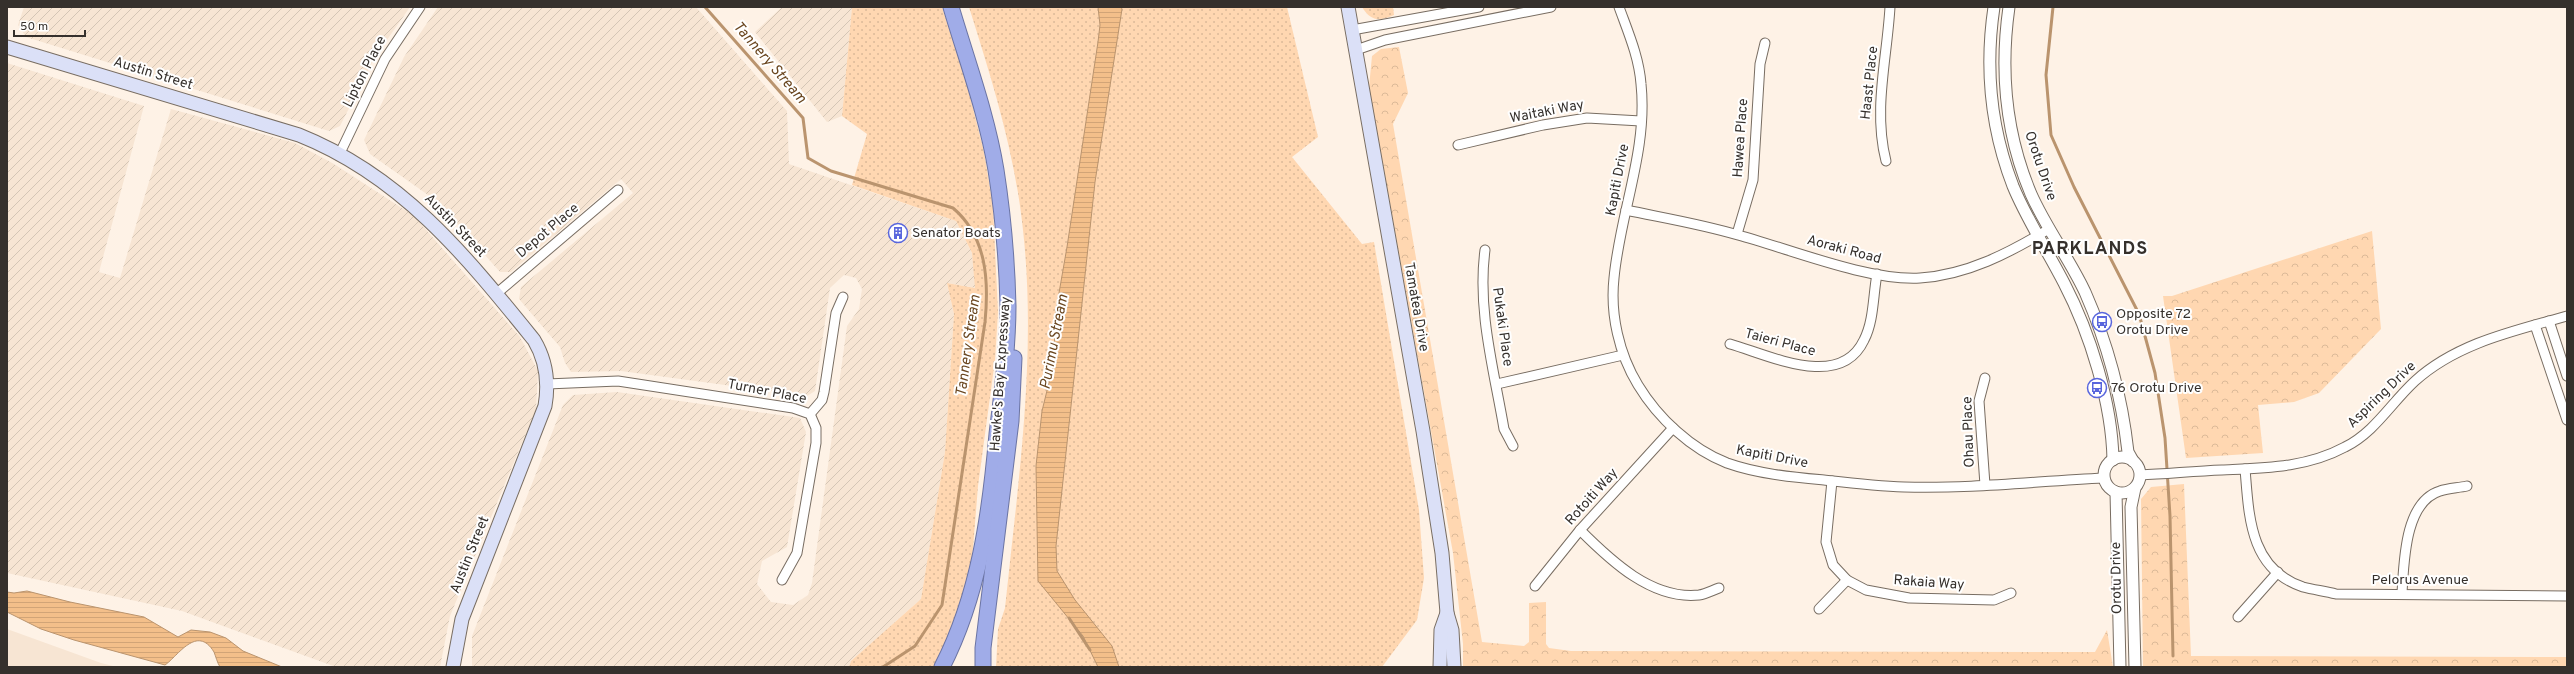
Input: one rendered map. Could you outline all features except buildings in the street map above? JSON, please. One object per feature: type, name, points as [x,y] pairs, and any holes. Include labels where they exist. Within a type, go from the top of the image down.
[{"type":"highway","name":"Hawke's Bay Expressway","points":[[942,667],[963,621],[978,569],[994,471],[1008,307],[1006,254],[996,169],[986,122],[951,7]]},
{"type":"highway","name":"Hawke's Bay Expressway","points":[[958,7],[987,102],[1002,158],[1010,210],[1015,282],[1016,318],[1011,421],[984,642],[984,667]]},
{"type":"main road","name":"Tamatea Drive","points":[[1348,7],[1423,431],[1442,553],[1447,613],[1452,630],[1454,667]]},
{"type":"main road","name":"Austin Street","points":[[7,47],[299,135],[340,154],[383,180],[405,197],[445,236],[496,294],[540,350],[547,372],[547,396],[542,419],[462,619],[453,667]]},
{"type":"main road","name":"Tamatea Drive","points":[[1440,667],[1441,630],[1447,613]]},
{"type":"street","name":"Lipton Place","points":[[340,154],[385,60],[420,7]]},
{"type":"street","points":[[1352,30],[1460,9],[1479,7]]},
{"type":"street","points":[[1356,50],[1385,40],[1551,7]]},
{"type":"street","name":"Kapiti Drive","points":[[1619,7],[1637,62],[1641,83],[1641,121],[1638,158],[1626,210],[1613,280],[1615,318],[1623,355],[1631,374],[1646,397],[1673,428],[1705,452],[1727,462],[1773,473],[1832,481],[1906,487],[1985,485],[2104,478]]},
{"type":"street","name":"Haast Place","points":[[1886,161],[1881,141],[1880,120],[1890,7]]},
{"type":"street","name":"Orotu Drive","points":[[1994,7],[1990,53],[1996,126],[2014,186],[2038,236],[2064,283],[2090,345],[2109,419],[2113,460]]},
{"type":"street","name":"Orotu Drive","points":[[2009,7],[2004,71],[2010,123],[2031,193],[2084,292],[2099,328],[2116,385],[2128,452],[2133,461]]},
{"type":"street","points":[[1460,9],[1462,24]]},
{"type":"street","name":"Hawea Place","points":[[1737,234],[1753,180],[1760,64],[1765,43]]},
{"type":"street","name":"Waitaki Way","points":[[1458,145],[1543,125],[1587,118],[1641,121]]},
{"type":"street","name":"Depot Place","points":[[496,294],[618,190]]},
{"type":"street","name":"Aoraki Road","points":[[1626,210],[1737,234],[1876,274],[1910,278],[1960,272],[2001,255],[2049,229]]},
{"type":"street","name":"Pukaki Place","points":[[1485,250],[1481,277],[1482,298],[1504,429],[1513,446]]},
{"type":"street","name":"Taieri Place","points":[[1730,344],[1810,368],[1828,367],[1843,362],[1864,341],[1869,327],[1876,274]]},
{"type":"street","points":[[810,414],[822,400],[836,313],[843,297]]},
{"type":"street","name":"Aspiring Drive","points":[[2140,475],[2245,469],[2250,470],[2298,464],[2346,447],[2380,420],[2414,382],[2431,368],[2469,347],[2535,324],[2567,316]]},
{"type":"street","points":[[2549,321],[2567,376]]},
{"type":"street","points":[[2535,324],[2567,420]]},
{"type":"street","name":"Pukaki Place","points":[[1497,384],[1623,355]]},
{"type":"street","name":"Ohau Place","points":[[1985,378],[1980,401],[1985,485]]},
{"type":"street","name":"Turner Place","points":[[547,384],[618,381],[793,408],[810,414],[816,428],[813,458],[797,554],[782,580]]},
{"type":"street","name":"Rotoiti Way","points":[[1535,586],[1580,530],[1673,428]]},
{"type":"street","points":[[2124,458],[2133,461],[2140,475],[2135,488],[2126,493],[2116,492],[2107,485],[2104,478],[2106,468],[2113,460],[2124,458]]},
{"type":"street","name":"Pelorus Avenue","points":[[2245,469],[2251,530],[2257,547],[2278,572],[2302,586],[2336,594],[2402,593],[2567,596]]},
{"type":"street","name":"Rakaia Way","points":[[1832,481],[1826,542],[1833,565],[1847,580],[1866,590],[1909,598],[1994,600],[2011,593]]},
{"type":"street","points":[[2402,593],[2405,549],[2411,524],[2422,504],[2438,492],[2467,486]]},
{"type":"street","name":"Orotu Drive","points":[[2135,488],[2131,507],[2135,667]]},
{"type":"street","name":"Orotu Drive","points":[[2116,492],[2120,667]]},
{"type":"street","points":[[1580,530],[1624,571],[1649,584],[1683,595],[1700,595],[1719,588]]},
{"type":"street","points":[[2238,617],[2278,572]]},
{"type":"street","points":[[1819,609],[1847,580]]},
{"type":"shaded area","points":[[24,7],[410,7],[375,57],[340,126],[329,131],[26,37],[18,25]]},
{"type":"shaded area","points":[[438,7],[696,7],[787,111],[789,164],[956,221],[972,253],[976,288],[947,283],[954,314],[945,452],[921,599],[851,661],[849,667],[472,667],[472,636],[563,405],[573,395],[617,392],[800,418],[806,432],[787,547],[762,561],[757,584],[771,602],[793,605],[808,595],[812,583],[847,326],[859,309],[862,289],[856,278],[844,275],[830,288],[815,391],[807,396],[621,371],[571,372],[565,363],[560,347],[519,299],[521,287],[633,193],[621,179],[511,272],[500,272],[438,202],[370,154],[364,140],[404,57]]},
{"type":"shaded area","points":[[782,7],[852,7],[842,116],[827,122],[755,32]]},
{"type":"shaded area","points":[[7,63],[144,106],[99,272],[120,278],[171,109],[295,143],[334,164],[414,216],[520,337],[538,371],[536,409],[450,616],[440,667],[336,667],[182,611],[7,573]]},
{"type":"shaded area","points":[[7,629],[101,663],[117,667],[7,667]]},
{"type":"green space","points":[[852,7],[942,7],[967,84],[984,152],[993,206],[998,312],[995,360],[978,486],[971,573],[959,615],[935,667],[849,667],[851,661],[921,599],[945,452],[954,314],[947,283],[975,288],[972,253],[956,221],[852,185],[867,134],[842,116]]},
{"type":"green space","points":[[969,7],[1287,7],[1318,137],[1292,157],[1362,244],[1374,242],[1419,510],[1424,578],[1417,620],[1382,667],[996,667],[998,629],[1005,608],[1024,419],[1028,325],[1027,277],[1019,201],[1002,117]]},
{"type":"green space","points":[[1362,7],[1393,7],[1394,15],[1380,19],[1372,18]]},
{"type":"green space","points":[[1399,47],[1408,93],[1393,124],[1482,642],[1524,646],[1529,642],[1529,603],[1546,602],[1546,644],[1549,648],[1571,651],[2095,652],[2107,630],[2113,667],[1463,667],[1463,644],[1453,553],[1369,87],[1372,56],[1381,49]]},
{"type":"green space","points":[[2372,231],[2381,329],[2319,393],[2294,402],[2258,405],[2263,453],[2186,458],[2163,296],[2172,296]]},
{"type":"green space","points":[[2184,484],[2191,656],[2567,657],[2567,667],[2143,667],[2141,499],[2151,487]]},
{"type":"water","points":[[1098,7],[1121,7],[1122,9],[1095,182],[1056,546],[1057,571],[1075,600],[1112,646],[1119,667],[1098,667],[1083,636],[1038,581],[1036,466],[1042,411],[1054,362],[1055,316],[1098,42],[1100,25]]},
{"type":"water","points":[[27,591],[70,602],[144,617],[178,637],[191,630],[210,632],[226,638],[243,651],[282,667],[220,667],[214,652],[208,644],[201,641],[194,641],[188,645],[165,665],[74,640],[41,629],[7,612],[7,592],[14,593]]},
{"type":"waterway","name":"Tannery Stream","points":[[705,7],[803,118],[808,158],[831,171],[953,208],[973,232],[983,260],[986,276],[985,322],[942,605],[915,646],[883,667]]},
{"type":"waterway","points":[[2053,7],[2046,75],[2051,135],[2074,187],[2139,314],[2155,373],[2165,438],[2170,516],[2173,656]]},
{"type":"waterway","name":"Purimu Stream","points":[[1069,618],[1090,650]]},
{"type":"place","name":"Senator Boats","points":[[898,233]]},
{"type":"place","name":"Opposite 72 Orotu Drive","points":[[2102,322]]},
{"type":"place","name":"76 Orotu Drive","points":[[2097,388]]},
{"type":"district","name":"PARKLANDS","points":[[2090,249]]}]
